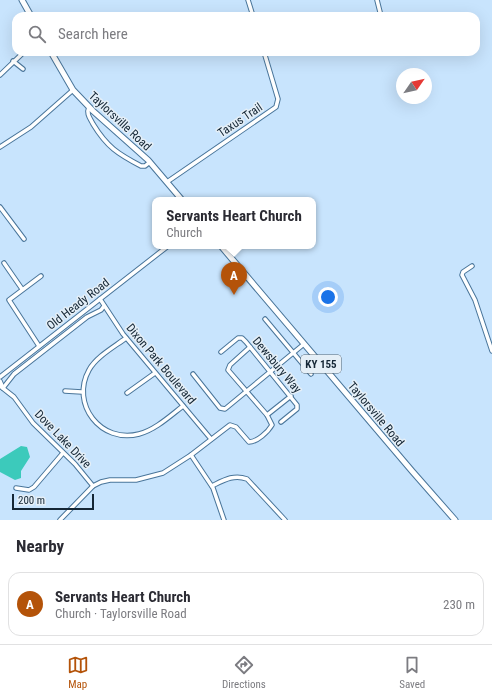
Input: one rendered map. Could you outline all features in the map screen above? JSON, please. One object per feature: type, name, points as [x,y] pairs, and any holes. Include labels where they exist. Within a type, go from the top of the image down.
[{"type":"main road","points":[[22,0],[29,12]]},
{"type":"main road","name":"Taylorsville Road","points":[[53,56],[73,90],[89,107],[150,162],[180,197]]},
{"type":"main road","name":"Taylorsville Road","points":[[224,249],[455,520]]},
{"type":"street","points":[[248,0],[252,12]]},
{"type":"street","points":[[377,0],[380,12]]},
{"type":"street","points":[[0,75],[19,56]]},
{"type":"street","name":"Taxus Trail","points":[[167,182],[276,107],[278,99],[265,56]]},
{"type":"street","points":[[13,61],[23,69]]},
{"type":"street","points":[[0,148],[27,130],[73,90]]},
{"type":"street","points":[[89,107],[89,116],[101,137],[109,147],[116,153],[141,166],[145,166],[150,162]]},
{"type":"street","points":[[0,207],[24,239]]},
{"type":"street","name":"Old Heady Road","points":[[0,377],[164,249]]},
{"type":"street","points":[[4,262],[22,289]]},
{"type":"street","points":[[472,266],[463,272],[462,275],[475,300],[492,351]]},
{"type":"street","points":[[40,346],[9,300],[41,276]]},
{"type":"street","name":"Dixon Park Boulevard","points":[[100,299],[126,338],[211,439]]},
{"type":"street","points":[[1,387],[14,374],[87,317],[101,310],[104,306]]},
{"type":"street","points":[[264,319],[311,374]]},
{"type":"street","points":[[126,338],[91,366],[86,375],[82,392],[86,407],[94,421],[107,431],[124,436],[145,432],[183,406]]},
{"type":"street","name":"Dewsbury Way","points":[[221,352],[238,338],[242,338],[250,347],[297,405],[297,409],[281,422]]},
{"type":"street","points":[[193,374],[223,409],[228,408],[304,344]]},
{"type":"street","points":[[60,520],[93,486],[110,480],[136,480],[156,475],[172,468],[232,425],[249,442],[254,442],[271,428],[272,424],[267,415],[231,373],[228,367],[250,347]]},
{"type":"street","points":[[127,393],[155,373]]},
{"type":"street","name":"Dove Lake Drive","points":[[0,380],[1,387],[14,397],[33,423],[74,464],[93,486]]},
{"type":"street","points":[[65,391],[82,392]]},
{"type":"street","points":[[267,415],[290,396]]},
{"type":"street","points":[[16,488],[29,490],[34,487],[63,453]]},
{"type":"street","points":[[191,455],[212,486],[224,520]]},
{"type":"street","points":[[212,486],[239,476],[247,479],[285,520]]},
{"type":"shaded area","points":[[21,446],[27,447],[30,457],[21,471],[21,478],[15,480],[0,472],[0,459]]},
{"type":"place","name":"Servants Heart Church","points":[[234,295]]}]
